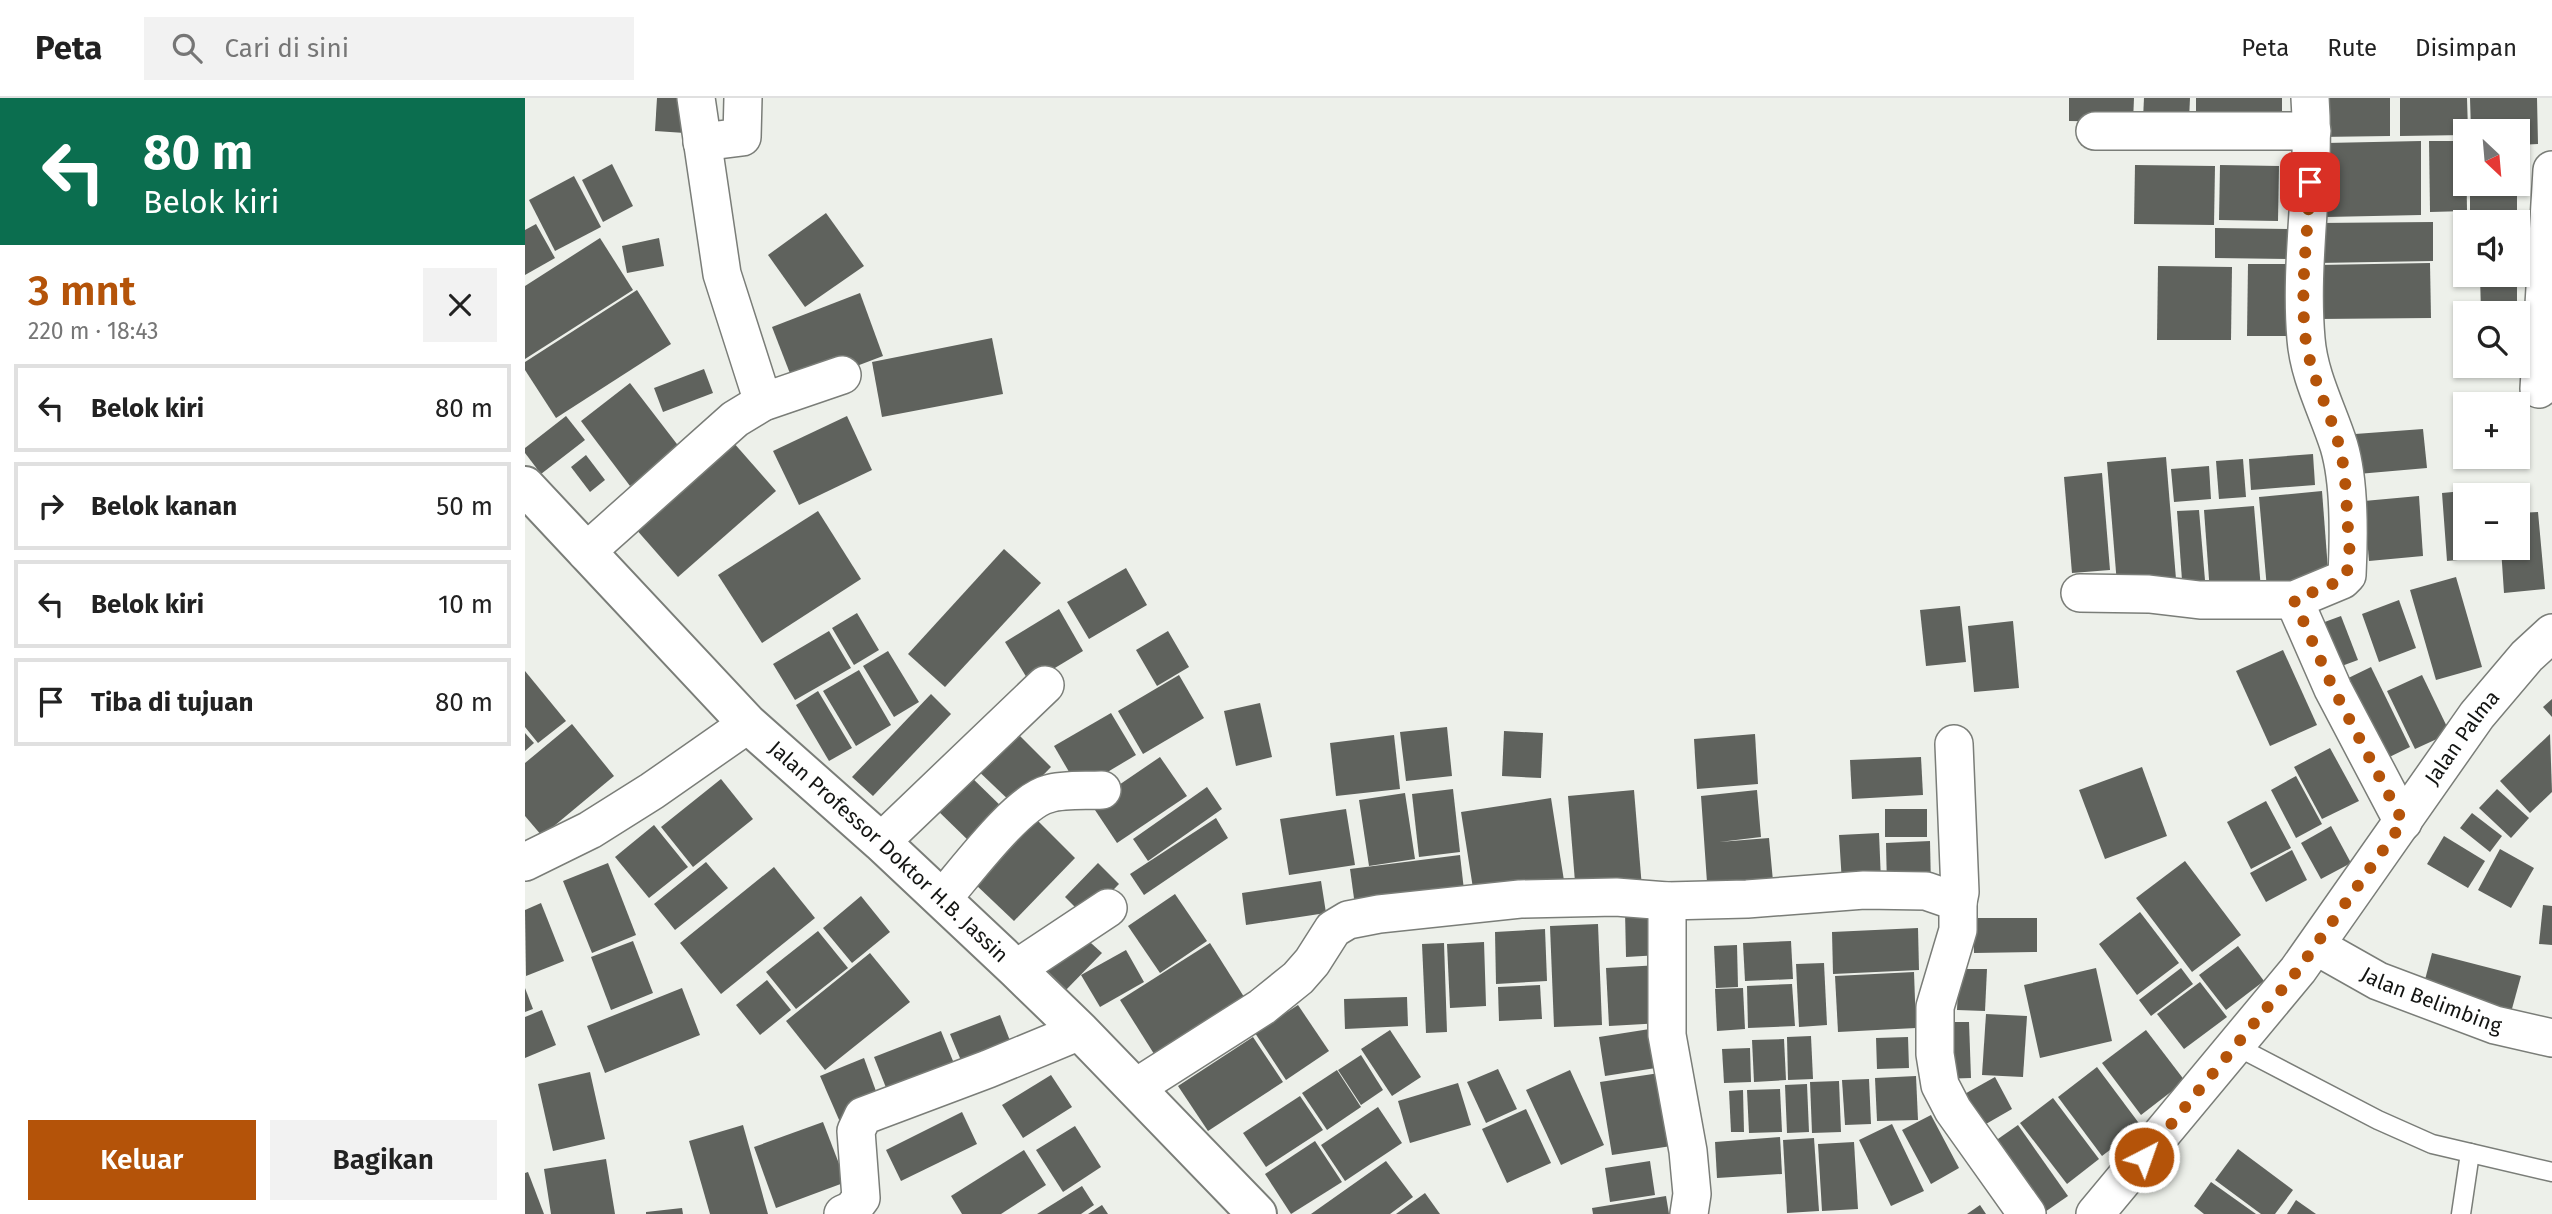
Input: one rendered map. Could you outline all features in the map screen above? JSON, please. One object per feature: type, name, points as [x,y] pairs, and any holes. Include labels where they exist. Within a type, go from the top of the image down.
[{"type":"highway","name":"Jalan Professor Doktor H.B. Jassin","points":[[525,486],[748,724],[881,842],[1016,969],[1080,1031],[1257,1214]]},
{"type":"street","points":[[696,98],[722,274],[763,402]]},
{"type":"street","points":[[702,142],[736,140],[742,137],[743,98]]},
{"type":"street","points":[[2081,593],[2149,594],[2200,600],[2294,600],[2342,580],[2347,575],[2348,557],[2346,496],[2340,449],[2316,383],[2306,341],[2304,288],[2311,114],[2095,131]]},
{"type":"street","points":[[2539,389],[2552,170]]},
{"type":"street","points":[[586,552],[734,419],[763,402],[842,375]]},
{"type":"street","points":[[2294,600],[2333,688],[2403,822]]},
{"type":"street","name":"Jalan Palma","points":[[2095,1214],[2316,946],[2477,715],[2527,656],[2552,633]]},
{"type":"street","points":[[881,842],[1045,685]]},
{"type":"street","points":[[525,862],[590,830],[748,724]]},
{"type":"street","points":[[1954,744],[1960,892],[1958,930],[1935,1007],[1935,1054],[1940,1085],[1953,1110],[2027,1214]]},
{"type":"street","points":[[942,900],[1018,813],[1037,798],[1050,793],[1102,790]]},
{"type":"street","points":[[1135,1088],[1262,1007],[1298,978],[1333,929],[1347,920],[1379,914],[1520,899],[1747,899],[1864,890],[1926,891],[1958,902]]},
{"type":"street","points":[[1667,901],[1667,1035],[1688,1151],[1692,1194],[1689,1214]]},
{"type":"street","points":[[1016,969],[1108,908]]},
{"type":"street","name":"Jalan Belimbing","points":[[2316,946],[2378,981],[2495,1026],[2552,1038]]},
{"type":"street","points":[[843,1214],[852,1210],[861,1198],[856,1130],[863,1116],[1080,1031]]},
{"type":"lane","points":[[2236,1046],[2389,1125],[2432,1144],[2552,1172]]},
{"type":"lane","points":[[2461,1214],[2470,1153]]},
{"type":"building","points":[[657,98],[687,98],[685,133],[655,131]]},
{"type":"building","points":[[2069,98],[2134,98],[2133,122],[2069,121]]},
{"type":"building","points":[[2144,98],[2190,98],[2189,120],[2143,119]]},
{"type":"building","points":[[2196,98],[2282,98],[2282,127],[2196,126]]},
{"type":"building","points":[[2319,98],[2390,98],[2390,136],[2319,137]]},
{"type":"building","points":[[2400,98],[2467,98],[2468,119],[2453,119],[2453,135],[2400,136]]},
{"type":"building","points":[[2470,98],[2537,98],[2538,144],[2531,144],[2531,119],[2471,119]]},
{"type":"building","points":[[2421,141],[2421,215],[2326,217],[2326,143]]},
{"type":"building","points":[[2429,141],[2453,141],[2453,196],[2467,196],[2467,210],[2430,212]]},
{"type":"building","points":[[612,164],[633,206],[603,222],[582,180]]},
{"type":"building","points":[[2135,165],[2215,166],[2214,225],[2134,224]]},
{"type":"building","points":[[2220,165],[2279,166],[2278,221],[2219,220]]},
{"type":"building","points":[[574,176],[601,227],[555,251],[529,200]]},
{"type":"building","points":[[2470,196],[2517,196],[2517,210],[2470,210]]},
{"type":"building","points":[[826,213],[864,266],[805,307],[768,255]]},
{"type":"building","points":[[2433,222],[2433,261],[2317,263],[2317,223]]},
{"type":"building","points":[[536,224],[555,258],[525,275],[525,230]]},
{"type":"building","points":[[2215,228],[2288,229],[2288,259],[2215,258]]},
{"type":"building","points":[[600,238],[633,290],[525,359],[525,286]]},
{"type":"building","points":[[659,238],[664,266],[627,273],[622,246]]},
{"type":"building","points":[[2430,263],[2431,318],[2318,319],[2318,265]]},
{"type":"building","points":[[2248,264],[2289,264],[2288,336],[2247,336]]},
{"type":"building","points":[[2158,266],[2232,267],[2231,340],[2157,340]]},
{"type":"building","points":[[2480,287],[2517,287],[2517,301],[2481,301]]},
{"type":"building","points":[[637,290],[671,344],[556,418],[525,370],[525,362]]},
{"type":"building","points":[[860,293],[883,356],[796,389],[772,327]]},
{"type":"building","points":[[992,338],[1003,394],[882,417],[872,362]]},
{"type":"building","points":[[704,369],[713,393],[663,412],[654,388]]},
{"type":"building","points":[[630,383],[680,448],[630,486],[581,421]]},
{"type":"building","points":[[566,416],[585,440],[541,474],[525,453],[525,448]]},
{"type":"building","points":[[847,416],[872,470],[799,505],[773,451]]},
{"type":"building","points":[[2423,429],[2427,468],[2358,474],[2355,434]]},
{"type":"building","points":[[733,442],[776,491],[678,577],[635,528]]},
{"type":"building","points":[[2313,454],[2315,485],[2251,490],[2249,459]]},
{"type":"building","points":[[586,455],[605,480],[590,492],[571,467]]},
{"type":"building","points":[[2166,457],[2176,579],[2117,584],[2107,462]]},
{"type":"building","points":[[2243,459],[2246,497],[2219,499],[2216,461]]},
{"type":"building","points":[[2209,466],[2211,499],[2174,502],[2171,469]]},
{"type":"building","points":[[2102,473],[2110,570],[2072,573],[2064,477]]},
{"type":"building","points":[[2322,491],[2329,583],[2267,589],[2259,497]]},
{"type":"building","points":[[2453,492],[2453,560],[2458,560],[2447,561],[2442,493]]},
{"type":"building","points":[[2419,496],[2423,556],[2369,561],[2364,501]]},
{"type":"building","points":[[2254,506],[2261,589],[2210,593],[2204,510]]},
{"type":"building","points":[[2199,510],[2206,592],[2183,594],[2177,511]]},
{"type":"building","points":[[818,511],[861,579],[762,643],[718,575]]},
{"type":"building","points":[[2530,512],[2538,512],[2545,589],[2504,593],[2502,560],[2530,560]]},
{"type":"building","points":[[1004,549],[1041,583],[945,687],[908,654]]},
{"type":"building","points":[[1126,568],[1147,605],[1089,639],[1067,602]]},
{"type":"building","points":[[2456,577],[2482,667],[2436,680],[2410,590]]},
{"type":"building","points":[[2399,600],[2416,648],[2379,662],[2362,614]]},
{"type":"building","points":[[1960,606],[1966,662],[1926,666],[1920,610]]},
{"type":"building","points":[[1059,609],[1083,651],[1030,683],[1005,642]]},
{"type":"building","points":[[857,613],[879,650],[854,665],[832,628]]},
{"type":"building","points":[[2341,616],[2358,660],[2328,671],[2311,627]]},
{"type":"building","points":[[2013,621],[2019,688],[1974,692],[1968,626]]},
{"type":"building","points":[[829,631],[851,668],[795,700],[773,664]]},
{"type":"building","points":[[1168,631],[1189,667],[1157,686],[1136,650]]},
{"type":"building","points":[[2283,650],[2317,725],[2270,746],[2236,671]]},
{"type":"building","points":[[888,651],[919,702],[894,717],[863,666]]},
{"type":"building","points":[[2371,667],[2410,747],[2375,764],[2336,684]]},
{"type":"building","points":[[859,670],[891,725],[856,746],[823,691]]},
{"type":"building","points":[[525,671],[566,721],[538,743],[525,727]]},
{"type":"building","points":[[1179,675],[1204,718],[1143,754],[1118,711]]},
{"type":"building","points":[[2422,675],[2450,733],[2415,749],[2387,691]]},
{"type":"building","points":[[818,691],[852,748],[829,761],[796,705]]},
{"type":"building","points":[[931,694],[951,714],[873,796],[852,777]]},
{"type":"building","points":[[2552,699],[2552,717],[2543,707]]},
{"type":"building","points":[[1260,703],[1272,757],[1236,766],[1224,711]]},
{"type":"building","points":[[1111,713],[1136,755],[1079,789],[1054,746]]},
{"type":"building","points":[[572,724],[614,776],[542,836],[525,816],[525,763]]},
{"type":"building","points":[[1010,726],[1051,767],[1014,805],[972,765]]},
{"type":"building","points":[[1447,727],[1452,776],[1406,781],[1400,732]]},
{"type":"building","points":[[1504,731],[1543,733],[1541,778],[1502,776]]},
{"type":"building","points":[[525,733],[534,743],[525,751]]},
{"type":"building","points":[[1755,734],[1758,784],[1697,789],[1694,739]]},
{"type":"building","points":[[2550,734],[2552,792],[2530,813],[2500,781]]},
{"type":"building","points":[[1394,735],[1400,789],[1336,796],[1330,743]]},
{"type":"building","points":[[2330,748],[2359,801],[2322,819],[2294,767]]},
{"type":"building","points":[[1160,757],[1187,796],[1117,843],[1091,804]]},
{"type":"building","points":[[1921,757],[1923,795],[1852,799],[1850,760]]},
{"type":"building","points":[[2142,767],[2167,836],[2105,859],[2079,790]]},
{"type":"building","points":[[965,771],[1007,812],[974,846],[932,805]]},
{"type":"building","points":[[2296,776],[2322,824],[2296,838],[2271,790]]},
{"type":"building","points":[[721,779],[753,819],[693,867],[661,827]]},
{"type":"building","points":[[1207,787],[1222,809],[1148,861],[1133,839]]},
{"type":"building","points":[[1453,789],[1460,852],[1419,857],[1412,794]]},
{"type":"building","points":[[2497,789],[2529,818],[2511,838],[2479,808]]},
{"type":"building","points":[[1634,790],[1642,888],[1576,894],[1568,796]]},
{"type":"building","points":[[1757,790],[1761,837],[1719,842],[1769,838],[1774,892],[1708,897],[1701,796]]},
{"type":"building","points":[[1405,793],[1415,859],[1369,866],[1359,800]]},
{"type":"building","points":[[1551,798],[1565,887],[1475,901],[1461,812]]},
{"type":"building","points":[[2266,801],[2291,848],[2251,869],[2227,822]]},
{"type":"building","points":[[1346,809],[1355,865],[1289,875],[1280,819]]},
{"type":"building","points":[[1885,809],[1927,809],[1927,837],[1885,837]]},
{"type":"building","points":[[2472,813],[2502,836],[2490,852],[2460,828]]},
{"type":"building","points":[[1216,818],[1228,838],[1144,895],[1130,874]]},
{"type":"building","points":[[1036,819],[1075,858],[1014,921],[974,883]]},
{"type":"building","points":[[654,825],[688,867],[649,898],[615,857]]},
{"type":"building","points":[[2331,826],[2351,863],[2321,879],[2301,843]]},
{"type":"building","points":[[1879,833],[1881,881],[1842,883],[1839,835]]},
{"type":"building","points":[[2444,836],[2485,861],[2468,888],[2427,864]]},
{"type":"building","points":[[1930,841],[1931,887],[1887,888],[1886,843]]},
{"type":"building","points":[[2500,849],[2534,868],[2511,908],[2478,890]]},
{"type":"building","points":[[2292,850],[2307,880],[2266,902],[2250,873]]},
{"type":"building","points":[[1460,855],[1465,899],[1356,913],[1350,869]]},
{"type":"building","points":[[2185,861],[2241,935],[2192,972],[2136,898]]},
{"type":"building","points":[[706,862],[728,888],[675,930],[654,904]]},
{"type":"building","points":[[608,863],[636,935],[592,953],[563,881]]},
{"type":"building","points":[[1098,863],[1119,884],[1086,918],[1065,897]]},
{"type":"building","points":[[774,867],[815,918],[721,994],[680,943]]},
{"type":"building","points":[[1321,881],[1326,913],[1246,925],[1242,893]]},
{"type":"building","points":[[1175,894],[1207,941],[1160,973],[1128,926]]},
{"type":"building","points":[[861,896],[890,932],[852,963],[823,928]]},
{"type":"building","points":[[541,903],[564,961],[526,976],[525,910]]},
{"type":"building","points":[[2543,905],[2552,906],[2552,945],[2539,944]]},
{"type":"building","points":[[1658,909],[1660,955],[1626,957],[1625,911]]},
{"type":"building","points":[[2140,912],[2179,963],[2137,995],[2099,944]]},
{"type":"building","points":[[1973,918],[2037,918],[2037,952],[1974,953]]},
{"type":"building","points":[[1598,924],[1602,1025],[1554,1027],[1550,926]]},
{"type":"building","points":[[1918,928],[1919,970],[1833,974],[1832,932]]},
{"type":"building","points":[[1545,929],[1547,981],[1496,984],[1495,932]]},
{"type":"building","points":[[818,931],[848,968],[796,1009],[766,972]]},
{"type":"building","points":[[1081,934],[1102,953],[1064,992],[1043,972]]},
{"type":"building","points":[[633,941],[653,993],[611,1010],[591,957]]},
{"type":"building","points":[[1791,941],[1793,979],[1745,981],[1743,943]]},
{"type":"building","points":[[1484,942],[1486,1006],[1450,1008],[1447,944]]},
{"type":"building","points":[[1210,943],[1246,1000],[1156,1057],[1120,1000]]},
{"type":"building","points":[[1444,943],[1447,1032],[1426,1033],[1422,944]]},
{"type":"building","points":[[1737,945],[1738,987],[1716,988],[1714,946]]},
{"type":"building","points":[[2238,946],[2264,981],[2226,1010],[2199,975]]},
{"type":"building","points":[[1126,950],[1144,982],[1100,1007],[1081,975]]},
{"type":"building","points":[[870,953],[910,1002],[825,1070],[786,1021]]},
{"type":"building","points":[[2432,953],[2521,976],[2510,1016],[2421,995]]},
{"type":"building","points":[[1824,963],[1827,1025],[1799,1027],[1796,964]]},
{"type":"building","points":[[1660,965],[1662,1023],[1609,1026],[1606,968]]},
{"type":"building","points":[[2096,968],[2112,1041],[2040,1058],[2024,985]]},
{"type":"building","points":[[2181,968],[2193,984],[2151,1016],[2139,1000]]},
{"type":"building","points":[[1959,969],[1987,969],[1985,1011],[1957,1010]]},
{"type":"building","points":[[1914,972],[1916,1028],[1838,1032],[1835,976]]},
{"type":"building","points":[[767,980],[791,1010],[760,1035],[736,1005]]},
{"type":"building","points":[[2200,982],[2227,1017],[2184,1049],[2157,1014]]},
{"type":"building","points":[[1792,984],[1795,1026],[1748,1028],[1747,986]]},
{"type":"building","points":[[1540,985],[1542,1019],[1499,1021],[1498,987]]},
{"type":"building","points":[[525,988],[533,1009],[525,1012]]},
{"type":"building","points":[[682,988],[700,1035],[605,1073],[587,1026]]},
{"type":"building","points":[[1743,988],[1745,1029],[1717,1031],[1715,989]]},
{"type":"building","points":[[1407,997],[1408,1026],[1345,1029],[1344,999]]},
{"type":"building","points":[[1298,1005],[1329,1051],[1286,1080],[1255,1033]]},
{"type":"building","points":[[542,1010],[556,1045],[525,1058],[525,1017]]},
{"type":"building","points":[[1986,1014],[2027,1016],[2023,1077],[1982,1075]]},
{"type":"building","points":[[1000,1015],[1016,1056],[967,1075],[950,1034]]},
{"type":"building","points":[[1938,1022],[1969,1022],[1971,1078],[1940,1079]]},
{"type":"building","points":[[1656,1028],[1662,1067],[1605,1076],[1599,1037]]},
{"type":"building","points":[[1390,1030],[1421,1077],[1392,1096],[1361,1049]]},
{"type":"building","points":[[2146,1030],[2185,1081],[2141,1115],[2102,1063]]},
{"type":"building","points":[[941,1031],[959,1076],[892,1103],[874,1057]]},
{"type":"building","points":[[1811,1036],[1813,1079],[1788,1080],[1787,1037]]},
{"type":"building","points":[[1253,1037],[1283,1082],[1208,1131],[1178,1086]]},
{"type":"building","points":[[1908,1037],[1909,1068],[1877,1069],[1876,1038]]},
{"type":"building","points":[[1784,1039],[1786,1080],[1754,1082],[1752,1040]]},
{"type":"building","points":[[1750,1048],[1751,1082],[1724,1083],[1722,1049]]},
{"type":"building","points":[[1361,1055],[1383,1090],[1361,1105],[1338,1070]]},
{"type":"building","points":[[864,1058],[881,1105],[840,1122],[820,1076]]},
{"type":"building","points":[[2097,1067],[2141,1126],[2102,1156],[2058,1097]]},
{"type":"building","points":[[1498,1069],[1517,1109],[1486,1123],[1467,1082]]},
{"type":"building","points":[[1337,1070],[1361,1107],[1327,1130],[1302,1093]]},
{"type":"building","points":[[1570,1070],[1604,1145],[1561,1165],[1526,1090]]},
{"type":"building","points":[[590,1072],[605,1139],[553,1151],[538,1084]]},
{"type":"building","points":[[1666,1072],[1678,1145],[1612,1155],[1600,1082]]},
{"type":"building","points":[[1051,1075],[1072,1107],[1023,1138],[1002,1105]]},
{"type":"building","points":[[1916,1076],[1918,1120],[1877,1121],[1875,1078]]},
{"type":"building","points":[[1995,1077],[2012,1109],[1979,1128],[1961,1096]]},
{"type":"building","points":[[1869,1079],[1871,1124],[1845,1125],[1842,1080]]},
{"type":"building","points":[[1839,1081],[1841,1132],[1812,1133],[1810,1082]]},
{"type":"building","points":[[1458,1083],[1471,1125],[1410,1143],[1398,1101]]},
{"type":"building","points":[[1807,1084],[1809,1132],[1787,1133],[1785,1085]]},
{"type":"building","points":[[1780,1089],[1782,1132],[1749,1133],[1747,1090]]},
{"type":"building","points":[[1743,1090],[1744,1132],[1731,1132],[1729,1091]]},
{"type":"building","points":[[1300,1096],[1323,1130],[1266,1167],[1243,1133]]},
{"type":"building","points":[[2053,1098],[2099,1159],[2067,1184],[2020,1123]]},
{"type":"building","points":[[1378,1107],[1402,1143],[1345,1181],[1321,1145]]},
{"type":"building","points":[[1526,1109],[1551,1163],[1507,1183],[1482,1129]]},
{"type":"building","points":[[962,1112],[977,1144],[901,1181],[886,1150]]},
{"type":"building","points":[[1931,1115],[1959,1168],[1931,1184],[1902,1130]]},
{"type":"building","points":[[823,1122],[846,1182],[776,1208],[754,1147]]},
{"type":"building","points":[[1892,1124],[1924,1191],[1891,1206],[1859,1140]]},
{"type":"building","points":[[743,1125],[768,1214],[710,1214],[689,1141]]},
{"type":"building","points":[[2018,1125],[2068,1196],[2042,1214],[1985,1148]]},
{"type":"building","points":[[1075,1126],[1101,1167],[1063,1192],[1036,1150]]},
{"type":"building","points":[[1780,1137],[1782,1174],[1717,1178],[1715,1142]]},
{"type":"building","points":[[1814,1138],[1819,1211],[1787,1213],[1783,1140]]},
{"type":"building","points":[[1315,1141],[1342,1182],[1291,1214],[1265,1174]]},
{"type":"building","points":[[1854,1142],[1858,1209],[1822,1211],[1818,1144]]},
{"type":"building","points":[[2238,1149],[2293,1190],[2275,1214],[2261,1214],[2215,1180]]},
{"type":"building","points":[[1024,1150],[1046,1185],[1001,1214],[962,1214],[951,1196]]},
{"type":"building","points":[[606,1159],[615,1214],[551,1214],[544,1169]]},
{"type":"building","points":[[1386,1161],[1413,1197],[1390,1214],[1311,1214]]},
{"type":"building","points":[[1650,1161],[1655,1195],[1610,1202],[1605,1168]]},
{"type":"building","points":[[528,1172],[544,1214],[525,1214],[525,1173]]},
{"type":"building","points":[[2211,1182],[2256,1214],[2204,1214],[2194,1206]]},
{"type":"building","points":[[1082,1186],[1094,1205],[1081,1214],[1037,1214]]},
{"type":"building","points":[[1425,1193],[1440,1214],[1396,1214]]},
{"type":"building","points":[[1666,1196],[1669,1214],[1593,1214],[1592,1208]]},
{"type":"building","points":[[2296,1200],[2316,1214],[2287,1214]]},
{"type":"building","points":[[1102,1205],[1108,1214],[1088,1214]]},
{"type":"building","points":[[1980,1205],[1986,1214],[1967,1214]]},
{"type":"building","points":[[682,1208],[683,1214],[646,1214],[646,1212]]},
{"type":"route","points":[[2144,1157],[2298,970],[2403,822],[2333,688],[2294,600],[2342,580],[2347,575],[2348,557],[2346,496],[2340,449],[2316,383],[2306,341],[2304,288],[2310,182]]}]
